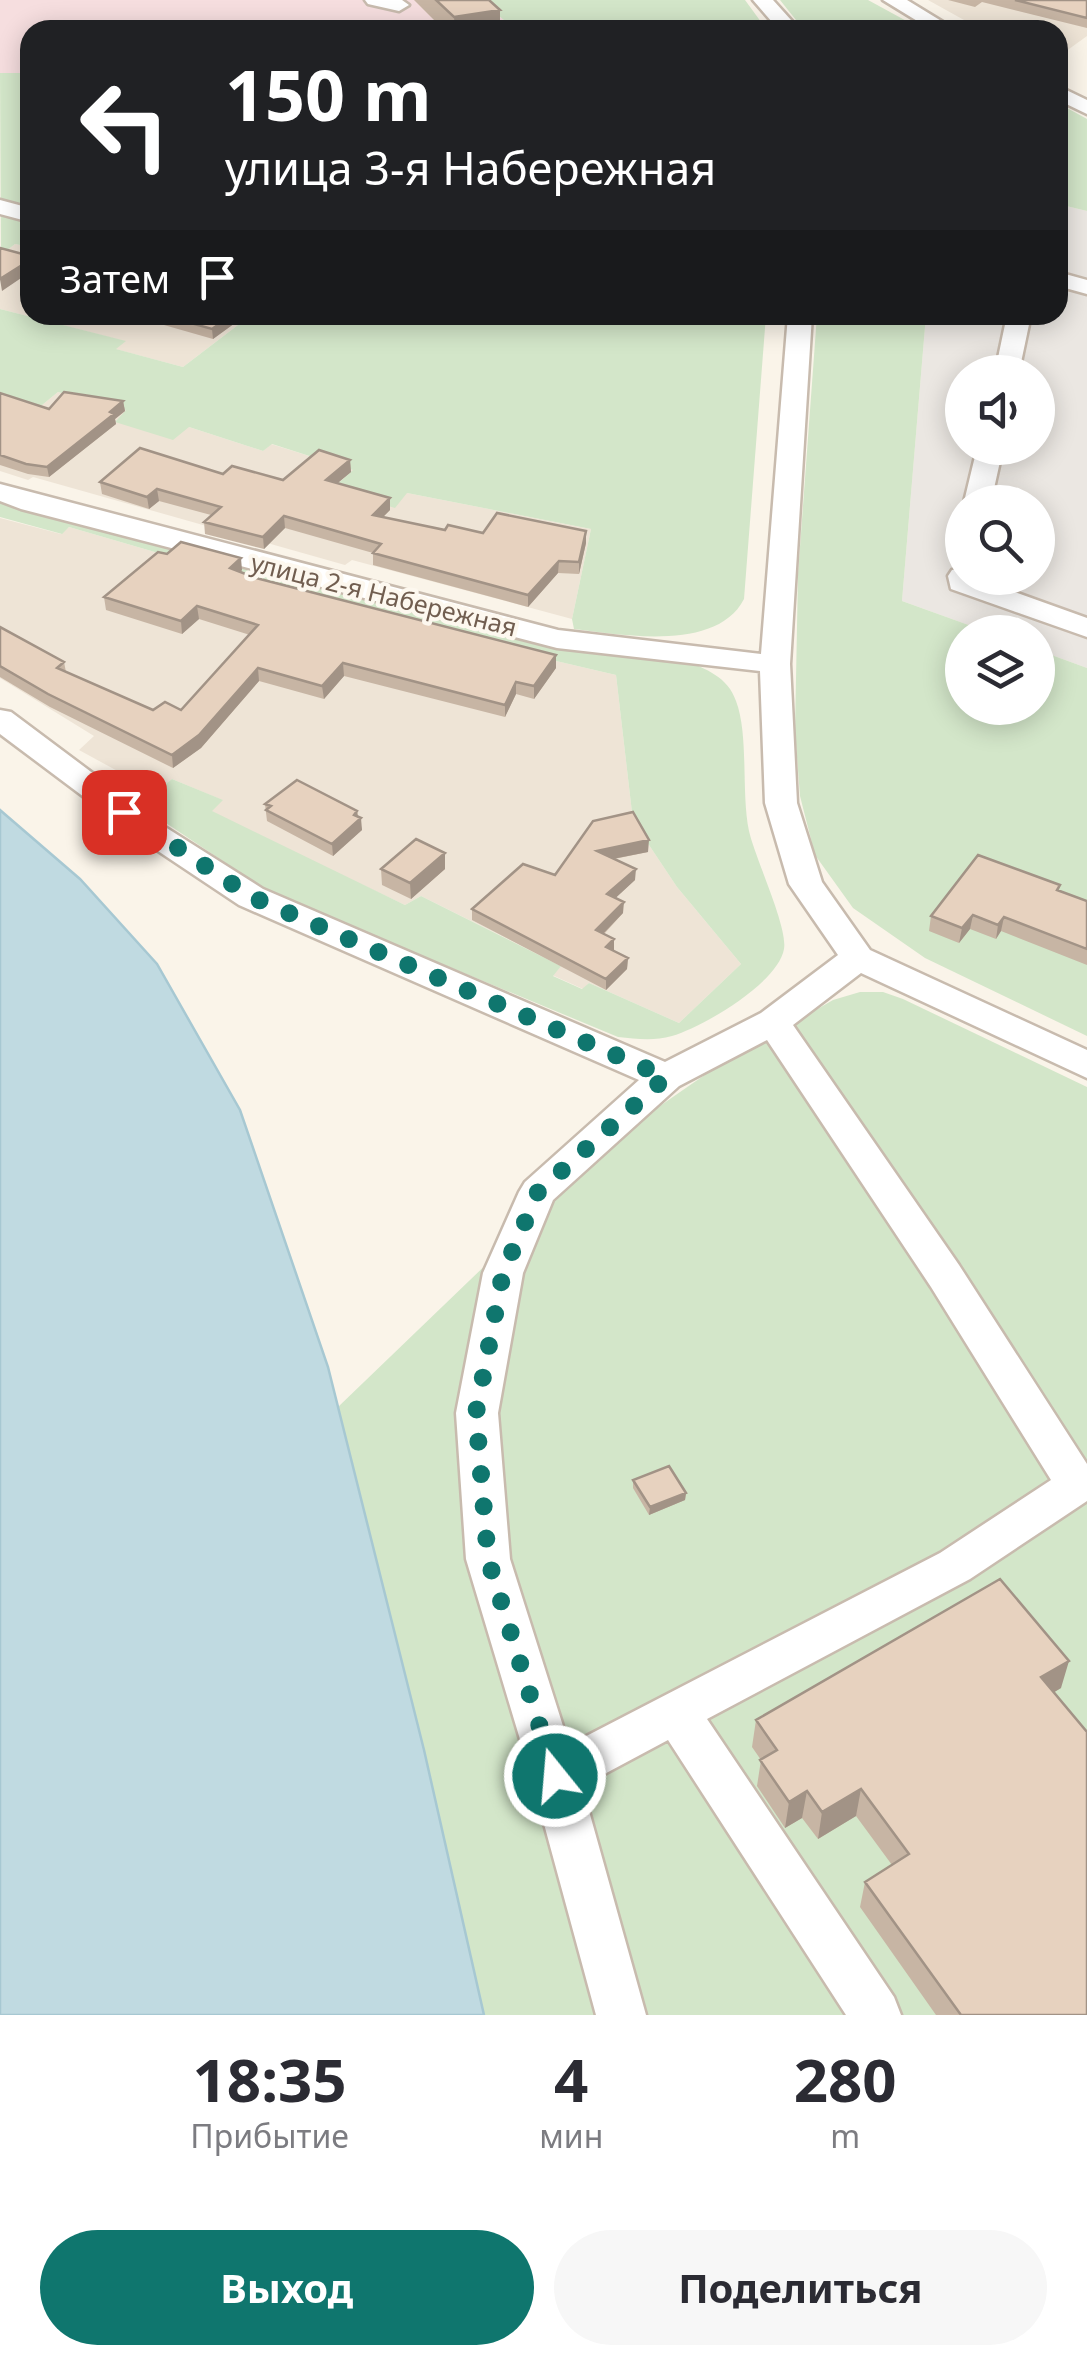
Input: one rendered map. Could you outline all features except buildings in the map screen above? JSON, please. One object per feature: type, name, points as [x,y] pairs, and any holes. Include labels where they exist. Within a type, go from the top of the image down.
[{"type":"street","points":[[375,0],[400,6]]},
{"type":"street","points":[[763,0],[781,20]]},
{"type":"street","points":[[893,0],[928,20]]},
{"type":"street","points":[[799,325],[775,664],[781,804],[806,884],[858,958],[1087,1065]]},
{"type":"street","points":[[1010,355],[1017,325]]},
{"type":"street","name":"улица 2-я Набережная","points":[[0,492],[31,504],[558,639],[775,664]]},
{"type":"street","points":[[995,595],[1087,628]]},
{"type":"street","points":[[0,719],[151,832],[252,897],[666,1077]]},
{"type":"street","points":[[621,2015],[555,1776],[488,1559],[476,1413],[503,1273],[538,1192],[666,1077],[773,1022],[858,958]]},
{"type":"street","points":[[555,1776],[955,1566],[1077,1484],[945,1276],[773,1022]]},
{"type":"street","points":[[676,1712],[876,2015]]},
{"type":"shaded area","points":[[0,0],[481,0],[504,20],[20,20],[20,73],[0,73]]},
{"type":"shaded area","points":[[928,0],[1087,0],[1087,36],[1068,50],[1068,20],[964,20]]},
{"type":"shaded area","points":[[1068,206],[1087,211],[1087,668],[1055,656],[1055,615],[945,616],[902,601],[925,325],[1068,325]]},
{"type":"shaded area","points":[[15,244],[20,245],[20,314],[0,309],[0,255]]},
{"type":"shaded area","points":[[62,325],[238,325],[183,367],[115,349],[124,341]]},
{"type":"shaded area","points":[[58,392],[128,410],[116,421],[189,427],[263,451],[271,444],[354,470],[333,488],[407,493],[591,529],[572,619],[352,560],[345,565],[0,471],[0,410],[25,419]]},
{"type":"shaded area","points":[[0,518],[61,534],[69,527],[423,630],[616,675],[633,821],[677,887],[741,964],[679,1023],[589,983],[583,989],[552,975],[560,965],[421,896],[405,905],[242,828],[211,811],[222,800],[172,779],[156,792],[79,750],[94,736],[0,678]]},
{"type":"green space","points":[[481,0],[745,0],[760,20],[504,20]]},
{"type":"green space","points":[[780,0],[868,0],[905,20],[796,20]]},
{"type":"green space","points":[[0,73],[20,73],[20,245],[15,244],[1,255]]},
{"type":"green space","points":[[1068,109],[1087,119],[1087,211],[1068,206]]},
{"type":"green space","points":[[0,309],[20,314],[20,325],[63,325],[126,341],[116,349],[183,367],[238,325],[765,325],[744,599],[731,616],[713,627],[667,636],[574,629],[572,619],[591,529],[407,493],[395,508],[332,489],[353,470],[272,444],[263,451],[189,427],[173,440],[115,422],[126,410],[58,392],[25,419],[0,410]]},
{"type":"green space","points":[[816,325],[925,325],[902,601],[945,616],[945,725],[1055,725],[1055,656],[1087,668],[1087,1036],[925,958],[853,908],[815,855],[800,796],[795,731],[798,574]]},
{"type":"green space","points":[[0,497],[43,511],[684,660],[715,675],[728,686],[740,715],[749,831],[781,925],[784,949],[779,962],[737,1002],[685,1031],[659,1039],[618,1037],[269,892],[139,805],[172,779],[223,800],[212,811],[405,905],[421,896],[561,966],[553,976],[582,989],[589,983],[679,1023],[741,964],[677,887],[633,821],[616,675],[423,630],[69,527],[62,534],[0,517]]},
{"type":"green space","points":[[860,992],[883,992],[903,999],[1087,1087],[1087,2015],[484,2015],[424,1750],[338,1407],[628,1128],[709,1072],[833,1000]]},
{"type":"water","points":[[0,810],[80,879],[157,964],[240,1110],[328,1367],[424,1750],[484,2015],[0,2015]]},
{"type":"route","points":[[124,812],[252,897],[666,1077],[538,1192],[503,1273],[476,1413],[488,1559],[555,1776]]}]
